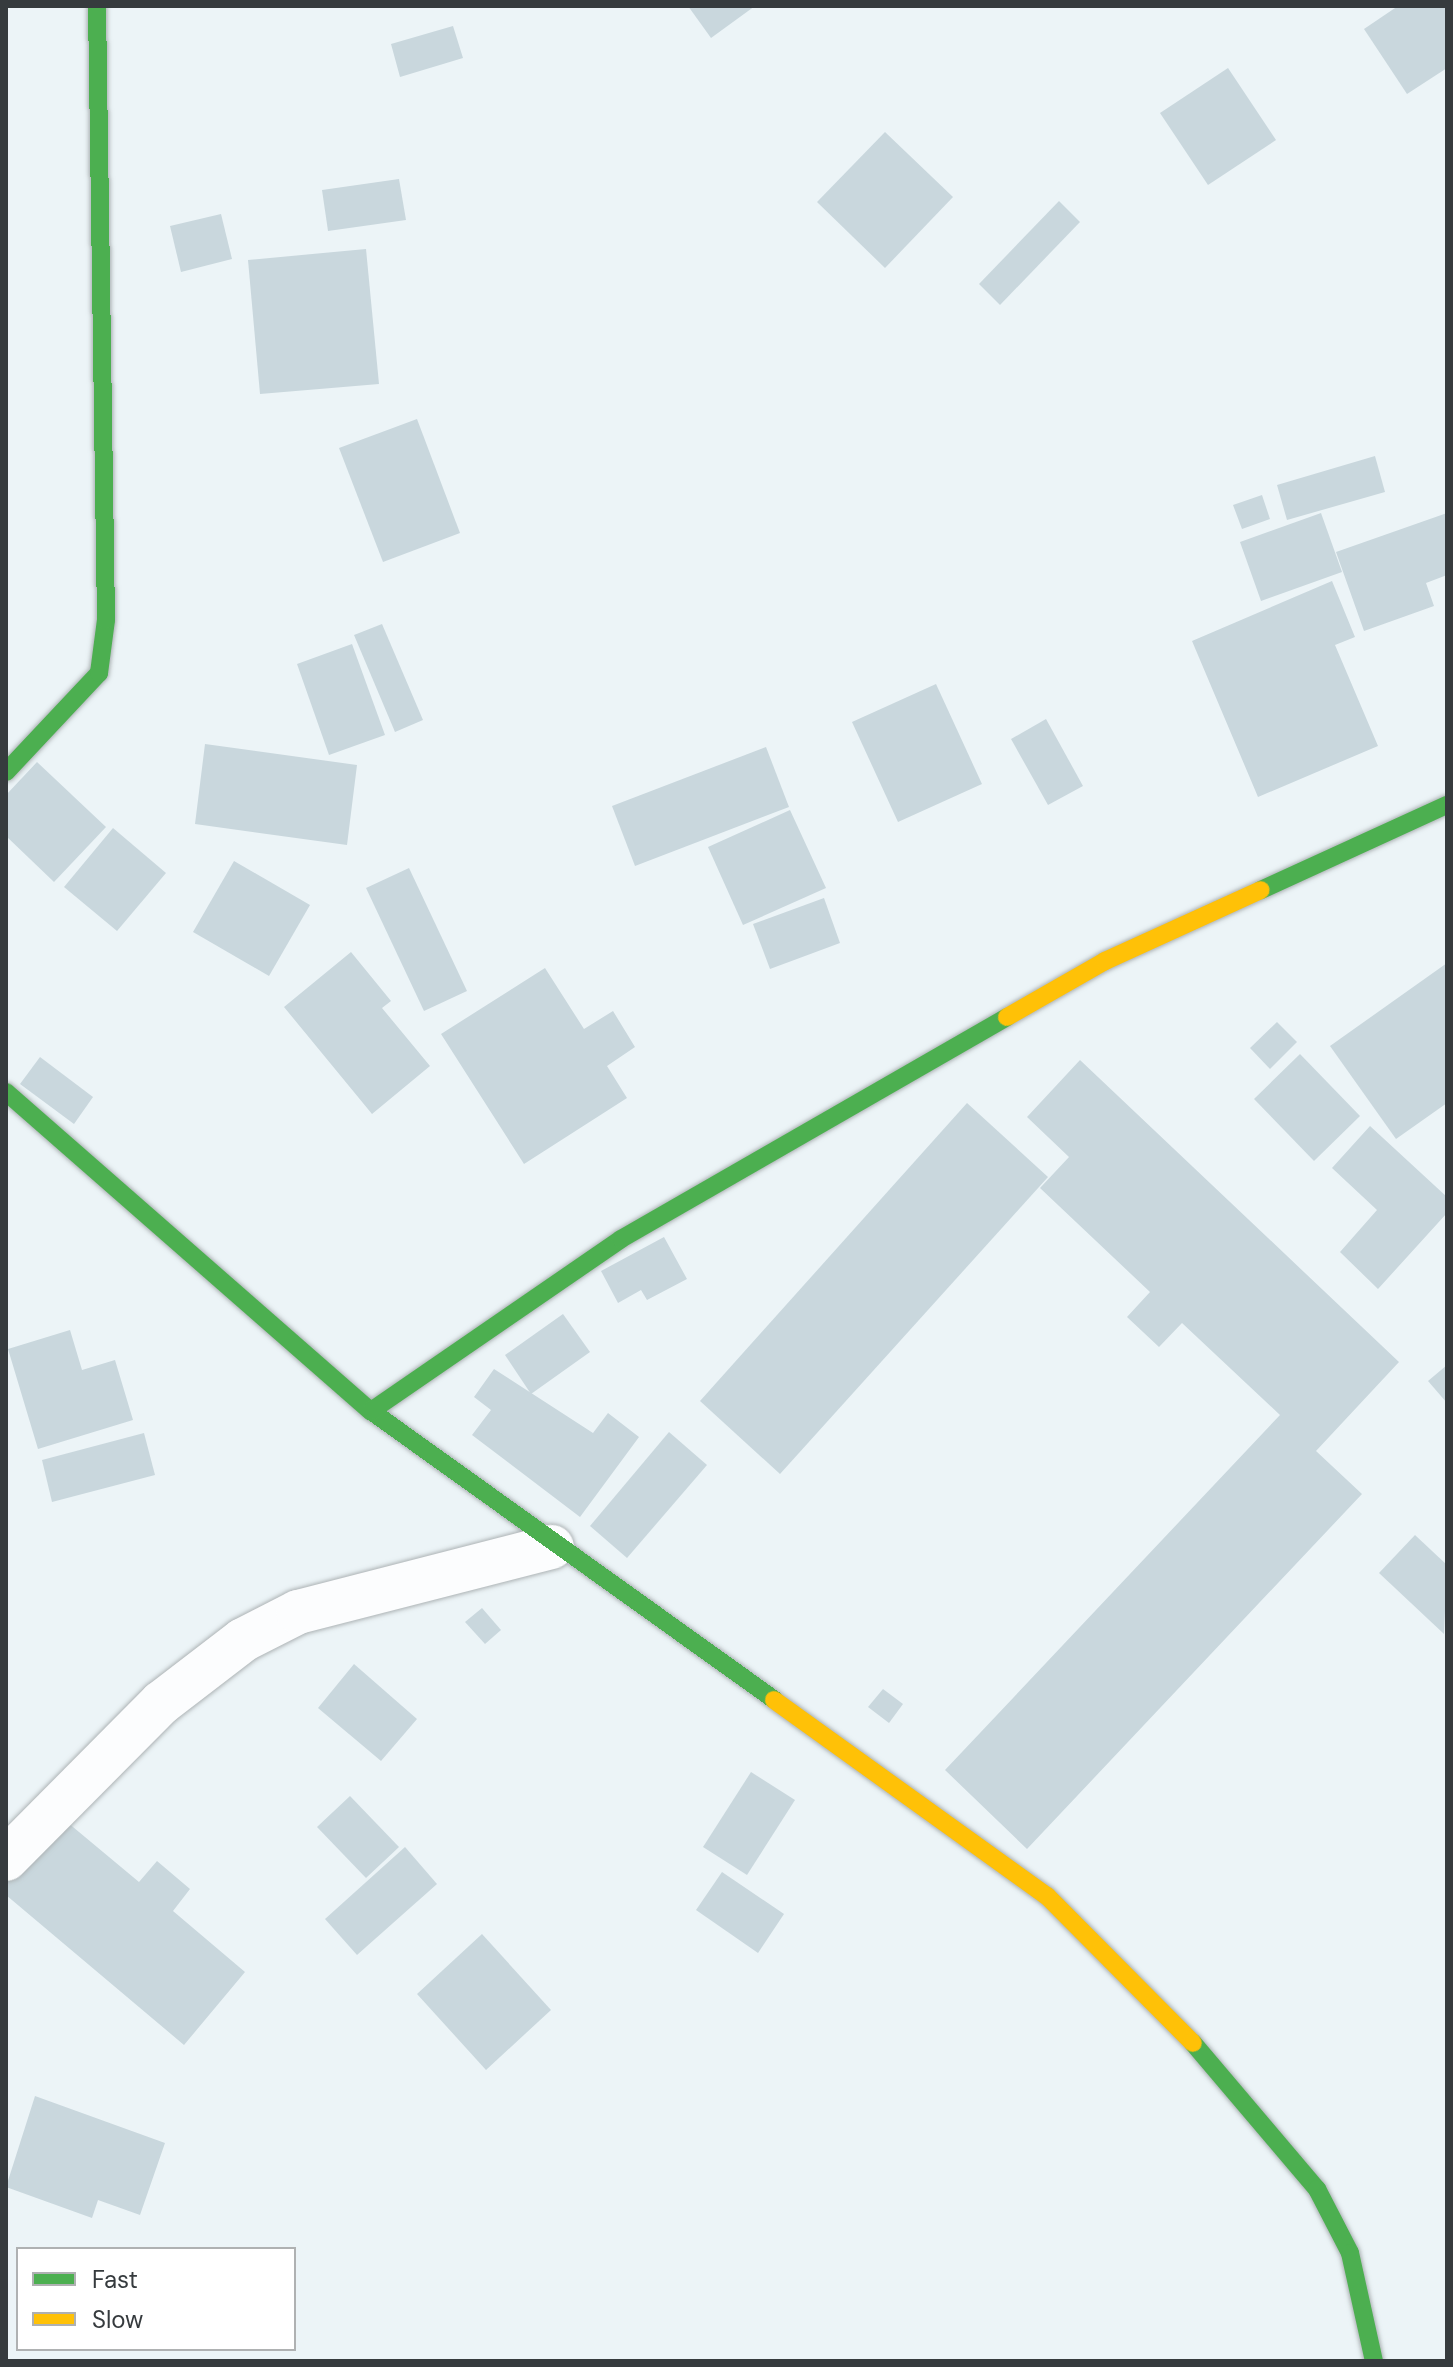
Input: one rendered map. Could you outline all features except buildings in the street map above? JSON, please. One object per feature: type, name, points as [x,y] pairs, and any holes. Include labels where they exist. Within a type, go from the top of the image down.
[{"type":"street","points":[[6,772],[99,673],[106,620],[97,6]]},
{"type":"street","points":[[371,1411],[621,1239],[1105,961],[1447,805]]},
{"type":"street","points":[[6,1092],[371,1411],[552,1547],[1047,1896],[1207,2058],[1317,2189],[1350,2253],[1374,2361]]},
{"type":"street","points":[[6,1859],[161,1703],[243,1640],[298,1612],[552,1547]]},
{"type":"traffic: fast","points":[[6,772],[99,673],[106,620],[97,6]]},
{"type":"traffic: fast","points":[[1261,890],[1447,805]]},
{"type":"traffic: fast","points":[[371,1411],[621,1239],[1007,1017]]},
{"type":"traffic: fast","points":[[6,1092],[371,1411],[774,1700]]},
{"type":"traffic: fast","points":[[1193,2043],[1317,2189],[1350,2253],[1374,2361]]},
{"type":"traffic: slow","points":[[1007,1017],[1105,961],[1261,890]]},
{"type":"traffic: slow","points":[[774,1700],[1047,1896],[1193,2043]]}]
